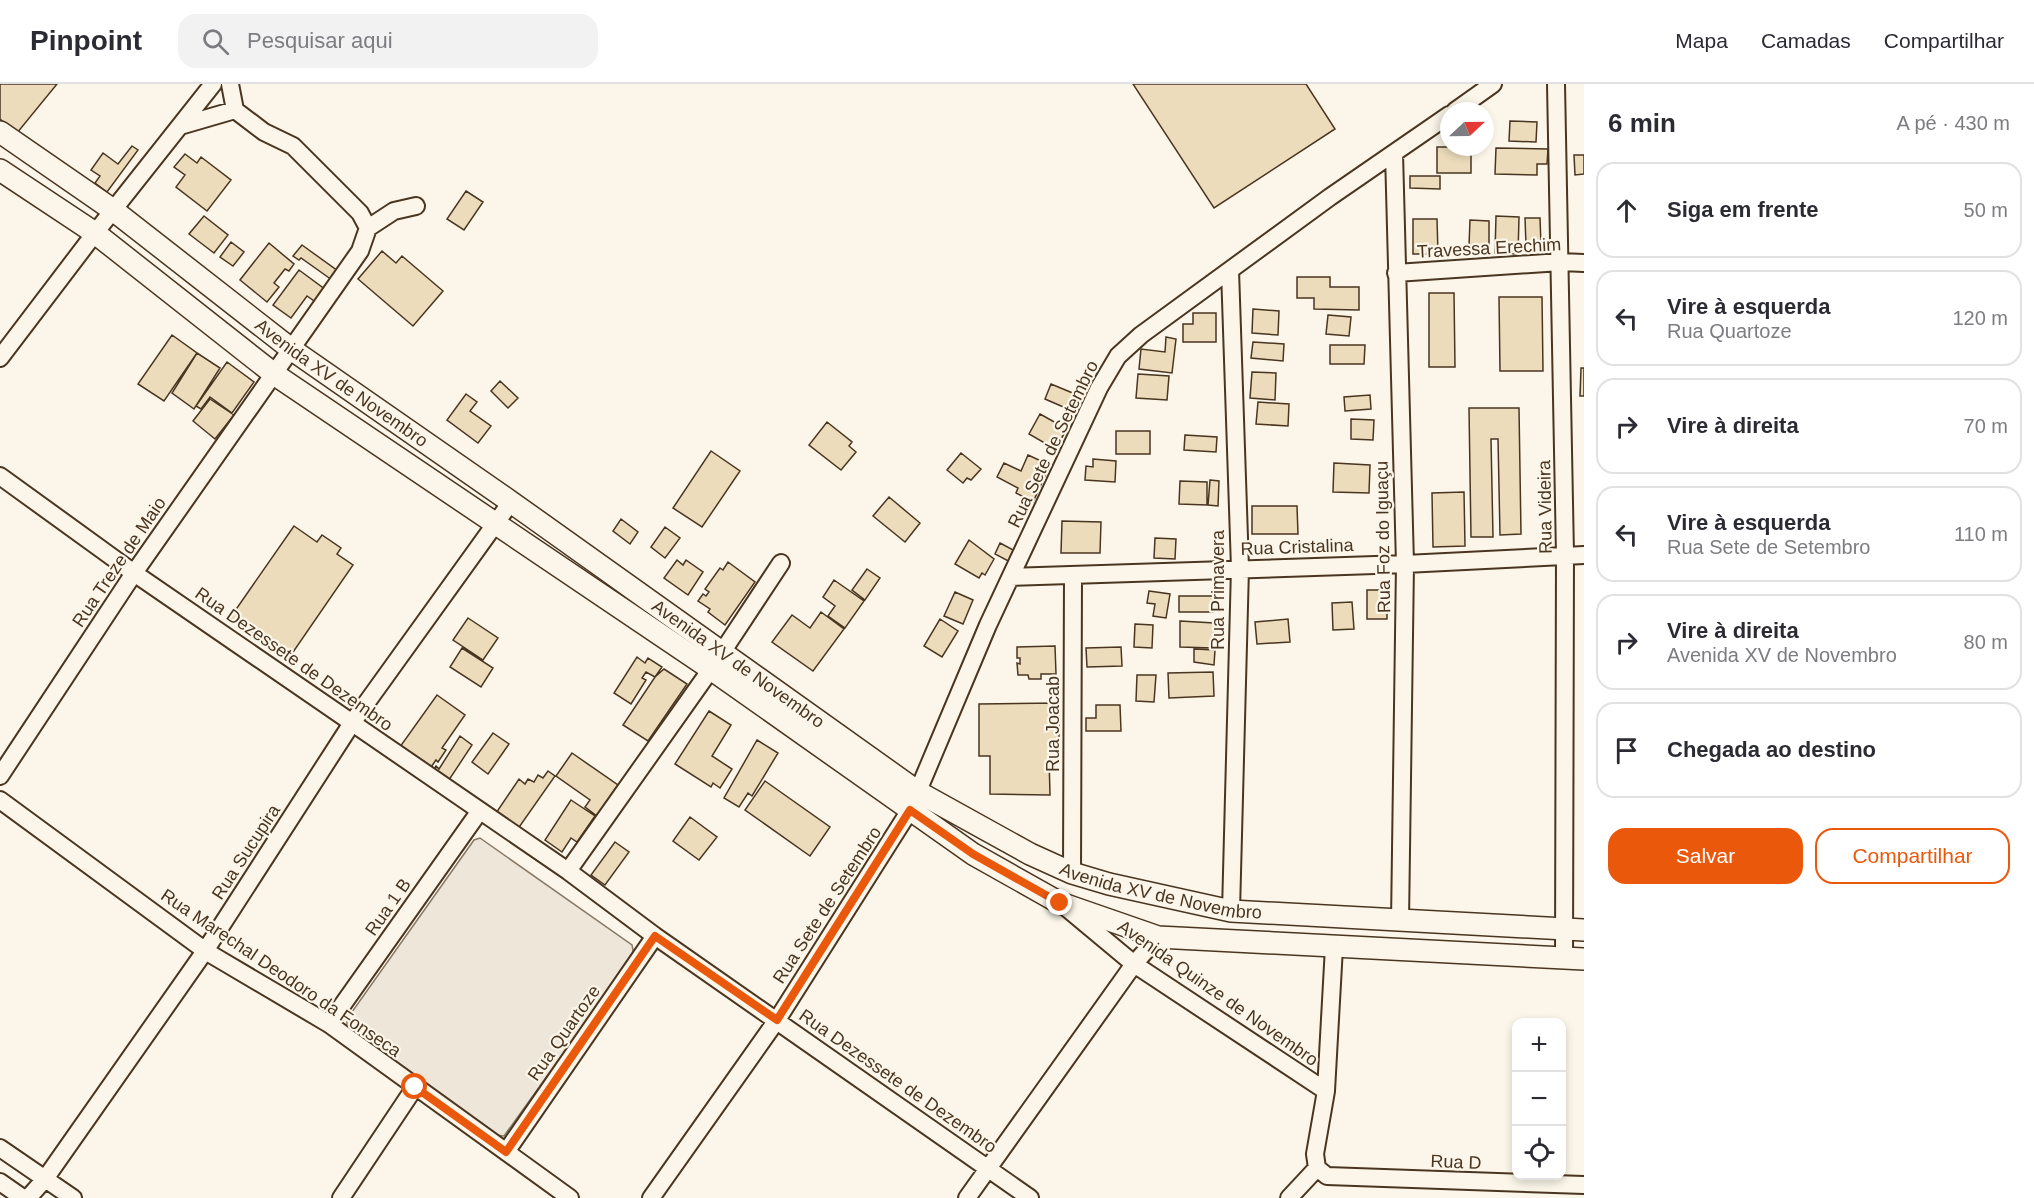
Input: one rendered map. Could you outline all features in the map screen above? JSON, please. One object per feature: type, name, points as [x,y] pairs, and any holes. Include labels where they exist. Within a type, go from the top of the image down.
[{"type":"main road","name":"Avenida XV de Novembro","points":[[0,132],[112,210],[291,349],[511,502],[717,661],[914,801],[973,854],[1060,903],[1158,937],[1574,958]]},
{"type":"main road","name":"Avenida XV de Novembro","points":[[0,170],[95,233],[274,374],[494,524],[717,661]]},
{"type":"main road","name":"Avenida XV de Novembro","points":[[914,801],[1072,873],[1109,884],[1231,911],[1575,930]]},
{"type":"street","points":[[0,358],[112,210],[213,84]]},
{"type":"street","points":[[230,84],[234,110],[264,132],[293,146],[360,213],[368,228],[394,211],[416,206]]},
{"type":"street","points":[[1467,102],[1492,84]]},
{"type":"street","name":"Rua Videira","points":[[1556,84],[1574,958]]},
{"type":"street","points":[[180,126],[234,110]]},
{"type":"street","name":"Rua Sete de Setembro","points":[[651,1198],[777,1020],[914,801],[1011,577],[1099,388],[1118,356],[1141,335],[1230,270],[1440,121]]},
{"type":"street","name":"Rua Foz do Iguaçu","points":[[1394,153],[1404,564],[1400,922]]},
{"type":"street","name":"Rua Treze de Maio","points":[[0,776],[134,573],[360,251],[368,228]]},
{"type":"street","name":"Travessa Erechim","points":[[1396,273],[1561,262],[1584,263]]},
{"type":"street","name":"Rua Primavera","points":[[1230,270],[1240,568],[1231,911]]},
{"type":"street","name":"Rua Dezessete de Dezembro","points":[[0,476],[134,573],[568,871],[655,936],[1030,1198]]},
{"type":"street","name":"Rua Sucupira","points":[[25,1198],[45,1179],[205,951],[352,723],[511,502]]},
{"type":"street","name":"Rua Cristalina","points":[[1011,577],[1404,564],[1584,555]]},
{"type":"street","points":[[568,871],[717,661],[781,563]]},
{"type":"street","name":"Rua Joacab","points":[[1072,873],[1073,576]]},
{"type":"street","name":"Rua Marechal Deodoro da Fonseca","points":[[0,800],[205,951],[329,1024],[570,1198]]},
{"type":"street","name":"Rua 1 B","points":[[329,1024],[479,812]]},
{"type":"street","name":"Avenida Quinze de Novembro","points":[[1060,903],[1134,964],[1326,1091]]},
{"type":"street","name":"Rua Quartoze","points":[[506,1152],[655,936]]},
{"type":"street","points":[[967,1198],[1134,964],[1158,937]]},
{"type":"street","points":[[1289,1198],[1322,1172],[1315,1154],[1326,1091],[1334,947]]},
{"type":"street","points":[[341,1198],[415,1087]]},
{"type":"street","points":[[0,1148],[73,1198]]},
{"type":"street","name":"Rua D","points":[[1322,1172],[1538,1191],[1584,1185]]},
{"type":"street","points":[[0,1182],[25,1198]]},
{"type":"shaded area","points":[[480,838],[632,945],[634,955],[504,1136],[494,1135],[347,1026],[347,1019],[474,840]]},
{"type":"building","points":[[0,84],[57,84],[17,133],[0,119]]},
{"type":"building","points":[[1133,84],[1306,84],[1335,129],[1214,208]]},
{"type":"building","points":[[1510,121],[1537,122],[1536,142],[1509,141]]},
{"type":"building","points":[[132,146],[138,150],[107,192],[95,183],[100,176],[91,170],[103,153],[118,164]]},
{"type":"building","points":[[1437,147],[1440,147],[1440,156],[1471,156],[1471,173],[1437,173]]},
{"type":"building","points":[[1496,148],[1548,149],[1547,164],[1537,164],[1537,175],[1495,174]]},
{"type":"building","points":[[185,154],[197,163],[201,157],[231,180],[207,211],[176,187],[185,175],[174,167]]},
{"type":"building","points":[[1574,155],[1584,155],[1584,174],[1575,175]]},
{"type":"building","points":[[1410,176],[1440,176],[1440,189],[1410,188]]},
{"type":"building","points":[[466,191],[483,202],[464,230],[447,219]]},
{"type":"building","points":[[204,216],[228,235],[214,253],[189,234]]},
{"type":"building","points":[[1496,216],[1519,217],[1518,254],[1495,253]]},
{"type":"building","points":[[1525,218],[1540,218],[1541,245],[1526,245]]},
{"type":"building","points":[[1413,219],[1437,219],[1438,254],[1413,254]]},
{"type":"building","points":[[1470,220],[1489,221],[1489,246],[1469,246]]},
{"type":"building","points":[[231,242],[244,252],[233,266],[220,257]]},
{"type":"building","points":[[269,243],[294,264],[289,271],[285,269],[274,283],[279,287],[267,302],[240,280]]},
{"type":"building","points":[[302,245],[338,271],[332,280],[301,258],[299,260],[293,256]]},
{"type":"building","points":[[382,251],[396,263],[402,256],[443,291],[413,326],[358,279]]},
{"type":"building","points":[[299,270],[326,290],[317,303],[307,296],[291,318],[273,305]]},
{"type":"building","points":[[1297,277],[1330,277],[1330,287],[1359,287],[1359,310],[1314,309],[1314,298],[1297,298]]},
{"type":"building","points":[[1429,293],[1454,293],[1455,367],[1429,367]]},
{"type":"building","points":[[1499,297],[1542,297],[1543,371],[1500,371]]},
{"type":"building","points":[[1253,309],[1279,311],[1278,335],[1252,333]]},
{"type":"building","points":[[1193,313],[1216,313],[1216,342],[1183,342],[1183,324],[1193,324]]},
{"type":"building","points":[[1328,315],[1351,317],[1349,336],[1326,334]]},
{"type":"building","points":[[172,335],[197,353],[164,401],[138,384]]},
{"type":"building","points":[[1166,337],[1176,339],[1172,373],[1139,369],[1141,349],[1165,352]]},
{"type":"building","points":[[1253,342],[1284,344],[1283,361],[1251,358]]},
{"type":"building","points":[[1330,345],[1365,345],[1364,364],[1330,364]]},
{"type":"building","points":[[197,353],[220,368],[194,409],[172,393]]},
{"type":"building","points":[[227,362],[254,382],[232,413],[210,397],[201,409],[196,406]]},
{"type":"building","points":[[1581,368],[1584,368],[1584,396],[1580,396]]},
{"type":"building","points":[[1252,372],[1276,373],[1275,400],[1250,398]]},
{"type":"building","points":[[1138,374],[1169,376],[1167,400],[1136,398]]},
{"type":"building","points":[[500,381],[518,398],[508,408],[491,391]]},
{"type":"building","points":[[1051,384],[1075,394],[1068,409],[1045,399]]},
{"type":"building","points":[[466,394],[477,402],[470,411],[491,426],[478,443],[447,420]]},
{"type":"building","points":[[1370,395],[1371,409],[1345,411],[1344,397]]},
{"type":"building","points":[[210,399],[234,415],[215,439],[193,421]]},
{"type":"building","points":[[1258,402],[1289,404],[1288,426],[1256,424]]},
{"type":"building","points":[[1469,408],[1519,408],[1521,534],[1500,535],[1498,439],[1491,439],[1493,537],[1471,537]]},
{"type":"building","points":[[1040,414],[1067,429],[1055,449],[1029,434]]},
{"type":"building","points":[[1351,419],[1374,420],[1373,440],[1351,439]]},
{"type":"building","points":[[827,422],[852,442],[849,446],[856,452],[841,470],[809,445]]},
{"type":"building","points":[[1116,431],[1150,431],[1150,454],[1116,454]]},
{"type":"building","points":[[1185,435],[1217,437],[1216,452],[1184,450]]},
{"type":"building","points":[[711,451],[740,471],[702,527],[673,508]]},
{"type":"building","points":[[961,453],[981,469],[971,480],[967,478],[963,483],[947,470]]},
{"type":"building","points":[[1028,455],[1050,465],[1033,502],[1016,493],[1018,488],[997,477],[1004,463],[1021,471]]},
{"type":"building","points":[[1093,459],[1116,461],[1115,482],[1085,480],[1086,466],[1093,467]]},
{"type":"building","points":[[1334,463],[1370,465],[1369,493],[1333,492]]},
{"type":"building","points":[[1210,480],[1219,481],[1218,506],[1208,505]]},
{"type":"building","points":[[1180,481],[1207,482],[1207,505],[1179,504]]},
{"type":"building","points":[[1464,492],[1465,546],[1433,547],[1432,493]]},
{"type":"building","points":[[889,497],[920,523],[905,542],[873,516]]},
{"type":"building","points":[[1252,506],[1297,506],[1298,534],[1252,534]]},
{"type":"building","points":[[621,519],[638,532],[630,544],[613,531]]},
{"type":"building","points":[[1062,521],[1101,522],[1100,553],[1061,553]]},
{"type":"building","points":[[294,526],[317,542],[322,535],[341,548],[337,554],[353,565],[289,658],[230,618]]},
{"type":"building","points":[[665,527],[680,538],[665,558],[651,547]]},
{"type":"building","points":[[1155,538],[1176,539],[1175,559],[1154,558]]},
{"type":"building","points":[[969,540],[994,559],[985,575],[982,573],[979,578],[955,564]]},
{"type":"building","points":[[1000,543],[1017,552],[1012,563],[995,554]]},
{"type":"building","points":[[677,560],[683,565],[686,560],[703,572],[688,595],[664,578]]},
{"type":"building","points":[[728,562],[755,582],[725,625],[708,612],[710,609],[698,601],[703,594],[706,596],[709,592],[705,589],[720,568],[723,570]]},
{"type":"building","points":[[867,569],[880,578],[865,600],[852,590]]},
{"type":"building","points":[[834,580],[864,601],[845,628],[828,616],[835,606],[823,597]]},
{"type":"building","points":[[1367,590],[1387,590],[1387,619],[1367,619]]},
{"type":"building","points":[[1149,591],[1170,594],[1166,618],[1153,616],[1155,604],[1147,603]]},
{"type":"building","points":[[955,592],[973,600],[963,624],[944,616]]},
{"type":"building","points":[[1179,596],[1213,596],[1213,612],[1179,612]]},
{"type":"building","points":[[1352,602],[1354,629],[1333,630],[1332,603]]},
{"type":"building","points":[[821,612],[844,629],[813,671],[772,642],[792,615],[810,628]]},
{"type":"building","points":[[468,618],[498,638],[483,660],[453,640]]},
{"type":"building","points":[[940,619],[958,631],[942,657],[924,646]]},
{"type":"building","points":[[1288,619],[1290,642],[1257,644],[1255,622]]},
{"type":"building","points":[[1180,621],[1214,623],[1213,648],[1180,647]]},
{"type":"building","points":[[1135,624],[1153,625],[1152,648],[1134,647]]},
{"type":"building","points":[[1055,646],[1056,674],[1041,674],[1041,679],[1029,679],[1028,675],[1018,675],[1017,663],[1020,664],[1020,658],[1017,658],[1017,647]]},
{"type":"building","points":[[1121,647],[1122,666],[1087,667],[1086,648]]},
{"type":"building","points":[[462,648],[493,668],[481,687],[450,667]]},
{"type":"building","points":[[1194,649],[1215,650],[1214,665],[1194,662]]},
{"type":"building","points":[[637,657],[645,663],[648,658],[662,667],[655,677],[646,672],[642,678],[646,680],[631,704],[614,693]]},
{"type":"building","points":[[664,669],[687,684],[648,741],[623,725],[655,677]]},
{"type":"building","points":[[1213,672],[1214,696],[1169,698],[1168,673]]},
{"type":"building","points":[[1137,675],[1156,675],[1154,702],[1136,701]]},
{"type":"building","points":[[437,695],[465,715],[442,748],[446,750],[438,762],[436,760],[424,771],[397,751]]},
{"type":"building","points":[[1059,703],[1059,757],[1049,757],[1050,795],[990,794],[990,756],[979,756],[979,704]]},
{"type":"building","points":[[1096,705],[1120,705],[1121,731],[1086,731],[1086,718],[1096,718]]},
{"type":"building","points":[[709,711],[731,725],[712,756],[732,769],[720,788],[713,783],[711,787],[675,764]]},
{"type":"building","points":[[493,733],[509,744],[488,774],[472,762]]},
{"type":"building","points":[[460,736],[472,745],[445,786],[431,774],[436,766],[439,769]]},
{"type":"building","points":[[757,740],[778,753],[752,796],[748,793],[739,807],[724,798]]},
{"type":"building","points":[[572,753],[618,785],[597,816],[585,807],[590,800],[556,776]]},
{"type":"building","points":[[548,771],[555,776],[515,833],[492,819],[519,779],[525,784],[528,779],[534,782],[538,775],[543,778]]},
{"type":"building","points":[[765,781],[830,827],[810,856],[745,810]]},
{"type":"building","points":[[571,800],[595,816],[577,842],[571,838],[562,852],[545,840]]},
{"type":"building","points":[[690,817],[717,837],[699,860],[673,841]]},
{"type":"building","points":[[615,842],[629,852],[605,885],[591,875]]},
{"type":"route","points":[[415,1087],[506,1152],[655,936],[777,1020],[910,810],[973,854],[1060,903]]}]
